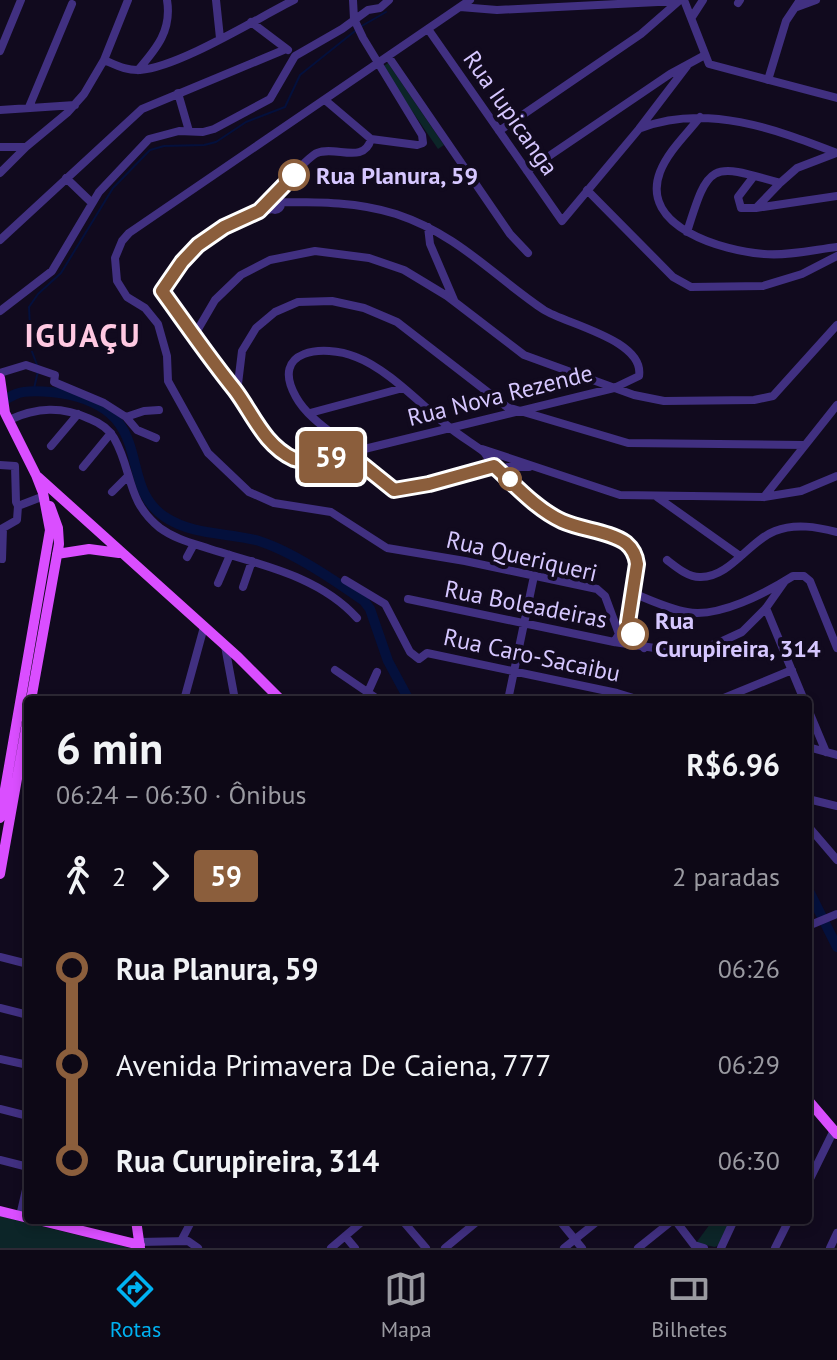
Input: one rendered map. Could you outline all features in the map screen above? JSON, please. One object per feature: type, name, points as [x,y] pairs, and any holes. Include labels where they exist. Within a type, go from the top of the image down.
[{"type":"main road","points":[[0,376],[7,416],[36,475],[59,533],[25,696]]},
{"type":"main road","points":[[36,475],[277,696]]},
{"type":"main road","points":[[49,511],[58,503],[66,503]]},
{"type":"main road","points":[[89,549],[96,543],[99,534]]},
{"type":"main road","points":[[53,555],[89,549],[121,554]]},
{"type":"main road","points":[[32,696],[53,555]]},
{"type":"main road","points":[[0,818],[24,699]]},
{"type":"main road","points":[[0,874],[24,739]]},
{"type":"main road","points":[[812,1105],[836,1132]]},
{"type":"main road","points":[[0,1211],[24,1217]]},
{"type":"main road","points":[[54,1224],[140,1245],[137,1224]]},
{"type":"street","points":[[0,51],[21,0]]},
{"type":"street","points":[[0,173],[76,105],[104,60],[128,0]]},
{"type":"street","points":[[138,70],[166,32],[167,0]]},
{"type":"street","points":[[216,0],[220,38]]},
{"type":"street","points":[[104,60],[119,67],[138,70],[164,65],[294,0]]},
{"type":"street","points":[[353,0],[357,25],[377,64],[422,135],[423,143],[417,145],[371,139],[325,100],[377,64],[388,56],[428,29],[459,7],[470,0]]},
{"type":"street","points":[[0,311],[52,271],[92,203],[149,139],[167,133],[214,129],[270,99],[295,56],[357,25],[368,5],[380,8],[389,0]]},
{"type":"street","points":[[459,7],[497,10],[681,0]]},
{"type":"street","points":[[681,0],[692,17],[705,55],[713,66],[837,98]]},
{"type":"street","points":[[499,131],[641,34],[681,0]]},
{"type":"street","points":[[692,17],[703,0]]},
{"type":"street","points":[[768,80],[786,21],[806,2]]},
{"type":"street","points":[[29,107],[72,4]]},
{"type":"street","points":[[251,22],[295,56]]},
{"type":"street","points":[[0,27],[11,26]]},
{"type":"street","name":"Rua Iupicanga","points":[[428,29],[562,221],[587,190]]},
{"type":"street","points":[[0,240],[142,109],[286,49]]},
{"type":"street","points":[[527,171],[670,74],[705,55]]},
{"type":"street","points":[[388,56],[510,234],[528,253]]},
{"type":"street","points":[[687,66],[587,190],[673,277],[691,287],[723,289],[770,284],[802,274],[837,256]]},
{"type":"street","points":[[178,93],[189,131]]},
{"type":"street","name":"Rua Queriqueri","points":[[325,100],[129,233],[122,241],[115,264],[117,281],[127,297],[145,308],[158,324],[167,356],[168,381],[216,463],[249,492],[266,501],[331,512],[381,547],[592,588],[601,592],[617,638]]},
{"type":"street","points":[[0,110],[76,105]]},
{"type":"street","points":[[639,129],[658,121],[700,117],[728,119],[837,153]]},
{"type":"street","points":[[700,117],[666,161],[658,180],[662,209],[675,226],[726,246],[762,254],[837,247]]},
{"type":"street","points":[[371,139],[363,152],[327,151],[312,155],[282,189],[275,203],[353,204],[397,214],[428,227],[472,253],[549,313],[596,331],[636,360],[639,376],[614,388]]},
{"type":"street","points":[[0,147],[26,147]]},
{"type":"street","points":[[756,208],[797,168],[837,153]]},
{"type":"street","points":[[687,232],[700,190],[711,176],[730,170],[780,183]]},
{"type":"street","points":[[754,176],[737,200],[741,208],[837,196]]},
{"type":"street","points":[[66,178],[92,203]]},
{"type":"street","points":[[772,193],[781,203]]},
{"type":"street","name":"Rua Nova Rezende","points":[[275,203],[224,227],[198,245],[162,291],[237,393],[260,430],[291,457],[311,461],[614,388]]},
{"type":"street","points":[[428,227],[430,244],[456,304]]},
{"type":"street","points":[[194,336],[215,300],[241,275],[270,260],[303,252],[332,251],[386,263],[419,278],[524,355],[614,388],[664,401],[766,399],[773,396],[837,325]]},
{"type":"street","points":[[237,393],[242,351],[256,328],[285,307],[298,302],[322,300],[364,308],[397,322],[501,404],[518,410],[628,443],[804,445]]},
{"type":"street","points":[[534,467],[500,467],[398,490],[389,487],[296,397],[290,376],[296,358],[309,351],[333,351],[358,357],[478,447],[500,467],[544,511],[589,531],[617,537],[630,547],[636,557],[633,593],[628,622],[617,638]]},
{"type":"street","points":[[0,376],[26,365],[55,375],[54,382],[104,403],[126,417],[137,430],[156,438]]},
{"type":"street","points":[[310,413],[403,388]]},
{"type":"street","points":[[764,497],[837,405]]},
{"type":"street","points":[[7,416],[53,408],[97,422],[111,433],[138,504],[147,517],[171,536],[278,569],[311,584],[347,607],[357,618]]},
{"type":"street","points":[[126,417],[159,410]]},
{"type":"street","points":[[51,446],[78,414]]},
{"type":"street","points":[[83,467],[111,433]]},
{"type":"street","points":[[478,447],[620,495],[764,497],[801,491],[837,476]]},
{"type":"street","points":[[500,467],[509,461],[503,455]]},
{"type":"street","points":[[500,467],[494,458],[503,455]]},
{"type":"street","points":[[0,465],[15,466],[18,506],[17,520],[3,528],[2,559]]},
{"type":"street","points":[[112,492],[127,477]]},
{"type":"street","points":[[18,506],[43,495]]},
{"type":"street","points":[[656,497],[740,556]]},
{"type":"street","points":[[667,560],[681,570],[701,577],[719,571],[757,541],[786,527],[805,526],[837,532]]},
{"type":"street","points":[[187,557],[194,544]]},
{"type":"street","points":[[218,583],[228,554]]},
{"type":"street","points":[[243,587],[252,561]]},
{"type":"street","points":[[633,593],[679,610],[706,613],[726,609],[797,575],[810,581],[837,648]]},
{"type":"street","points":[[509,696],[534,576]]},
{"type":"street","name":"Rua Caro-Sacaibu","points":[[345,580],[381,601],[410,652],[419,659],[427,653],[622,696]]},
{"type":"street","name":"Rua Boleadeiras","points":[[408,599],[676,652],[700,649],[742,632],[766,608],[785,581]]},
{"type":"street","points":[[766,608],[802,696]]},
{"type":"street","points":[[628,622],[634,637],[644,648]]},
{"type":"street","points":[[186,696],[204,627]]},
{"type":"street","points":[[225,646],[234,696]]},
{"type":"street","points":[[335,670],[374,696]]},
{"type":"street","points":[[729,696],[792,670]]},
{"type":"street","points":[[368,692],[377,672]]},
{"type":"street","points":[[812,719],[826,752]]},
{"type":"street","points":[[812,748],[837,755]]},
{"type":"street","points":[[812,800],[837,806]]},
{"type":"street","points":[[812,831],[837,860]]},
{"type":"street","points":[[812,924],[834,915]]},
{"type":"street","points":[[0,957],[24,963]]},
{"type":"street","points":[[0,1008],[24,1014]]},
{"type":"street","points":[[0,1059],[24,1064]]},
{"type":"street","points":[[0,1109],[24,1115]]},
{"type":"street","points":[[812,1176],[836,1132]]},
{"type":"street","points":[[0,1160],[24,1166]]},
{"type":"street","points":[[181,1241],[190,1224]]},
{"type":"street","points":[[331,1248],[359,1224]]},
{"type":"street","points":[[405,1224],[426,1248]]},
{"type":"street","points":[[445,1248],[474,1224]]},
{"type":"street","points":[[562,1224],[582,1248]]},
{"type":"street","points":[[564,1248],[594,1224]]},
{"type":"street","points":[[638,1248],[669,1224]]},
{"type":"street","points":[[677,1224],[694,1245],[704,1248]]},
{"type":"street","points":[[721,1248],[732,1224]]},
{"type":"street","points":[[775,1248],[787,1224]]},
{"type":"street","points":[[830,1248],[837,1233]]},
{"type":"street","points":[[345,1236],[355,1248]]},
{"type":"street","points":[[140,1245],[190,1241],[198,1248]]},
{"type":"green space","points":[[388,63],[444,145],[438,149],[382,67]]},
{"type":"green space","points":[[0,1216],[130,1248],[0,1248]]},
{"type":"green space","points":[[710,1224],[729,1224],[719,1245],[696,1243]]},
{"type":"waterway","points":[[360,27],[386,12]]},
{"type":"waterway","points":[[37,365],[31,349],[29,307],[61,273],[113,188],[150,150],[216,142],[246,122],[285,107],[300,75],[355,31]]},
{"type":"waterway","points":[[33,393],[38,371]]},
{"type":"waterway","points":[[0,402],[21,392],[70,395],[97,405],[115,418],[125,434],[150,503],[165,517],[187,528],[247,538],[272,546],[313,567],[364,601],[370,609],[388,661],[407,696]]},
{"type":"waterway","points":[[812,897],[837,947]]},
{"type":"bus line","name":"59","points":[[294,175],[259,211],[211,234],[198,245],[162,291],[237,393],[253,421],[267,438],[297,460],[311,461],[348,453],[394,490],[494,466],[557,519],[617,537],[630,547],[637,564],[628,622],[633,634]]},
{"type":"place","name":"Rua Planura, 59","points":[[294,175]]},
{"type":"place","name":"Rua Curupireira, 314","points":[[633,634]]},
{"type":"district","name":"IGUAÇU","points":[[83,335]]}]
